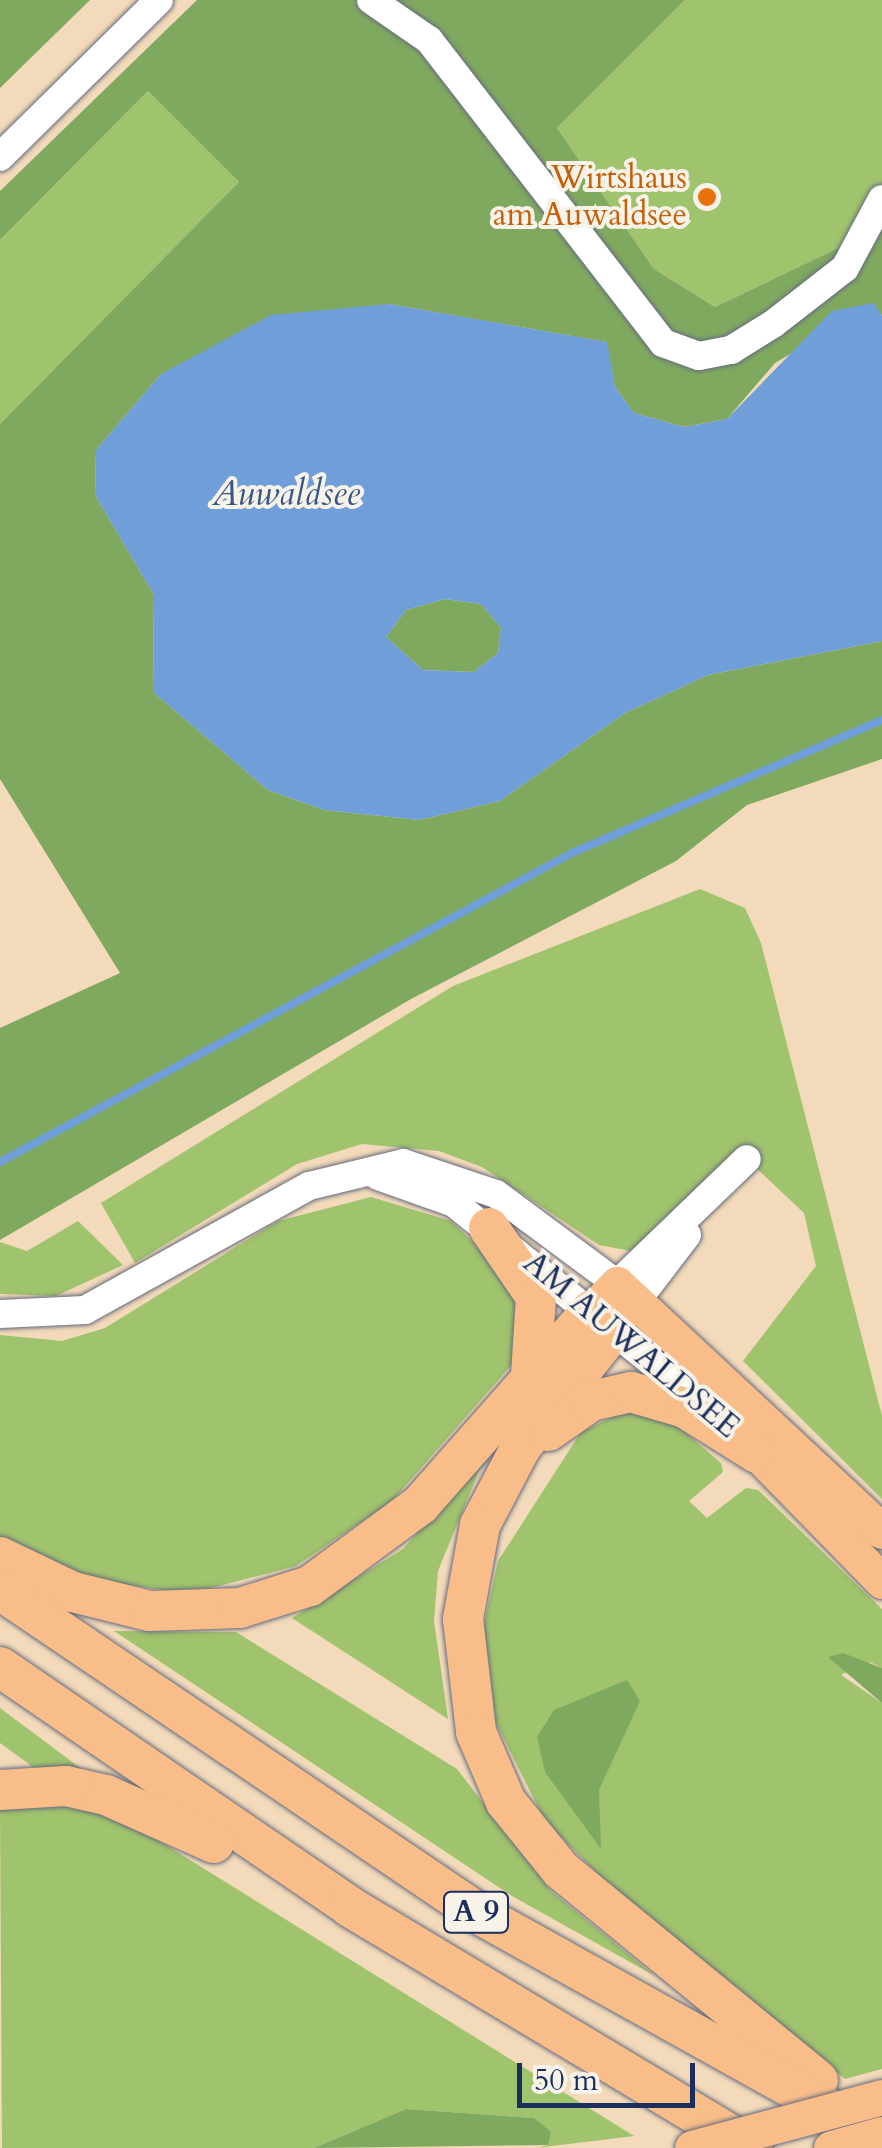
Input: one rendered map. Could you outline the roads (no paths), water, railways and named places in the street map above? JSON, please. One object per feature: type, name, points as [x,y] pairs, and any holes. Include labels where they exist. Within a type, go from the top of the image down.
[{"type":"highway","points":[[489,1228],[536,1297],[531,1375]]},
{"type":"highway","points":[[0,1557],[73,1592],[150,1612],[274,1600],[386,1538],[531,1375],[616,1306]]},
{"type":"highway","points":[[616,1306],[502,1476],[470,1558],[462,1650],[476,1732],[506,1802],[605,1912],[882,2134]]},
{"type":"highway","points":[[502,1476],[573,1411],[631,1392],[685,1408],[757,1453]]},
{"type":"highway","name":"A 9","points":[[0,1590],[481,1915],[882,2134]]},
{"type":"highway","name":"A 9","points":[[0,1667],[350,1907],[752,2148]]},
{"type":"highway","points":[[0,1790],[66,1786],[106,1794],[350,1907]]},
{"type":"main road","name":"AM AUWALDSEE","points":[[616,1306],[882,1531]]},
{"type":"main road","name":"AM AUWALDSEE","points":[[757,1453],[882,1581]]},
{"type":"main road","points":[[692,2148],[882,2098]]},
{"type":"main road","points":[[831,2148],[882,2134]]},
{"type":"street","points":[[0,156],[159,0]]},
{"type":"street","points":[[371,0],[429,40],[664,343],[715,353],[773,324],[845,268],[882,199]]},
{"type":"street","points":[[616,1306],[747,1160]]},
{"type":"street","name":"AM AUWALDSEE","points":[[0,1314],[59,1316],[118,1296],[341,1173],[403,1163],[465,1179],[616,1306],[757,1453]]},
{"type":"street","name":"AM AUWALDSEE","points":[[341,1173],[422,1186],[616,1306]]},
{"type":"water","name":"Auwaldsee","points":[[874,303],[882,316],[882,641],[708,675],[625,713],[500,801],[419,820],[324,810],[268,790],[153,692],[154,595],[95,495],[96,450],[161,374],[271,315],[389,304],[607,342],[615,387],[634,413],[684,427],[727,419],[832,311]],"holes":[[[445,599],[481,604],[501,628],[498,653],[474,672],[423,670],[386,637],[406,610]]]},
{"type":"waterway","points":[[0,1162],[572,853],[882,720]]},
{"type":"place","name":"Wirtshaus am Auwaldsee","points":[[707,197]]}]
